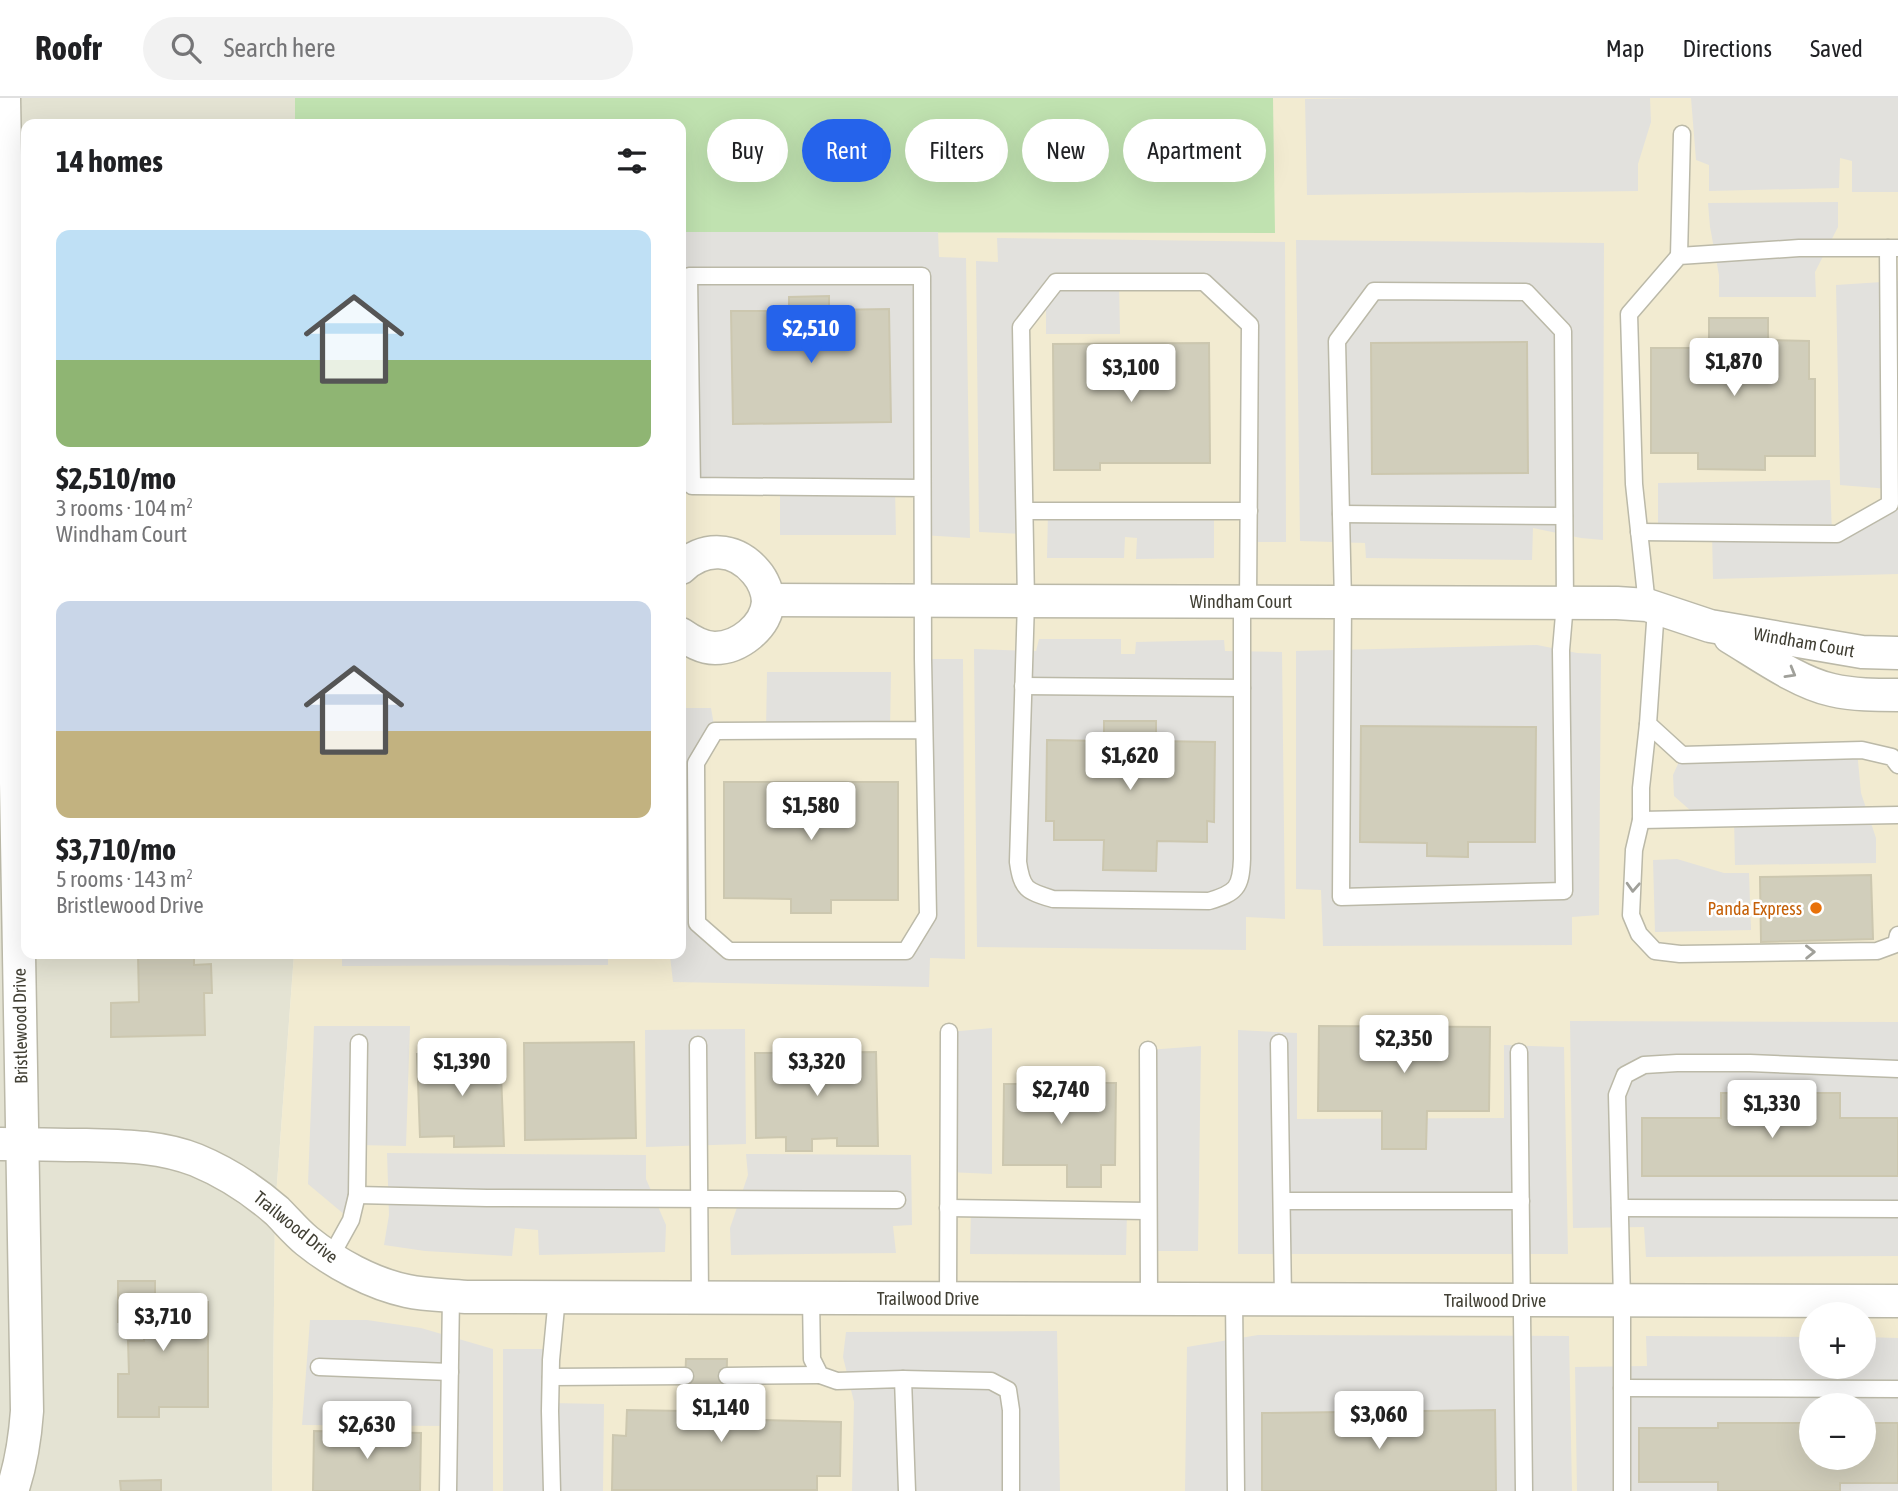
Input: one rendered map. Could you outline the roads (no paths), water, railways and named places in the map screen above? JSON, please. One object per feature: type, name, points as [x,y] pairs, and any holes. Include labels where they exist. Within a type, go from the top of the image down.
[{"type":"street","name":"Bristlewood Drive","points":[[4,98],[11,1144],[27,1411],[20,1466],[12,1491]]},
{"type":"street","points":[[686,564],[706,553],[727,553],[748,562],[762,579],[768,600],[766,611],[755,630],[736,644],[715,648],[696,644],[686,637]]},
{"type":"street","name":"Windham Court","points":[[768,600],[1617,603],[1651,606],[1710,626],[1861,652],[1898,653]]},
{"type":"street","name":"Windham Court","points":[[1710,626],[1805,681],[1831,690],[1898,695]]},
{"type":"street","name":"Trailwood Drive","points":[[11,1144],[143,1146],[196,1160],[251,1190],[307,1241],[330,1258],[382,1283],[430,1295],[1898,1301]]},
{"type":"lane","points":[[1682,134],[1679,256],[1629,314],[1634,484],[1651,606],[1648,724],[1641,788],[1641,820],[1634,850],[1631,915],[1639,934],[1655,951],[1680,954],[1877,951],[1896,944],[1898,935]]},
{"type":"lane","points":[[1639,532],[1837,534],[1890,504],[1893,248],[1799,248],[1679,256]]},
{"type":"lane","points":[[922,488],[692,486],[689,276],[922,276],[924,730],[928,915],[906,951],[729,951],[697,923],[696,763],[715,731],[924,730]]},
{"type":"lane","points":[[1056,282],[1204,282],[1250,325],[1249,512],[1242,688],[1241,879],[1230,895],[1209,901],[1053,899],[1031,893],[1021,880],[1018,862],[1026,601],[1021,327],[1056,282]]},
{"type":"lane","points":[[1374,291],[1526,292],[1563,331],[1564,516],[1565,603],[1560,650],[1564,891],[1341,897],[1343,602],[1337,341],[1374,291]]},
{"type":"lane","points":[[1024,512],[1249,512]]},
{"type":"lane","points":[[1341,514],[1564,516]]},
{"type":"lane","points":[[1023,686],[1242,688]]},
{"type":"lane","points":[[1648,724],[1682,755],[1861,751],[1892,757],[1898,765]]},
{"type":"lane","points":[[1641,820],[1898,815]]},
{"type":"lane","points":[[948,1032],[948,1298]]},
{"type":"lane","points":[[330,1258],[351,1220],[357,1195],[359,1044]]},
{"type":"lane","points":[[1279,1044],[1283,1299]]},
{"type":"lane","points":[[698,1045],[700,1298]]},
{"type":"lane","points":[[1148,1050],[1149,1299]]},
{"type":"lane","points":[[1519,1052],[1524,1491]]},
{"type":"lane","points":[[1622,1491],[1622,1300],[1617,1095],[1625,1075],[1644,1065],[1677,1063],[1898,1069]]},
{"type":"lane","points":[[357,1195],[897,1200]]},
{"type":"lane","points":[[1283,1201],[1521,1201]]},
{"type":"lane","points":[[948,1208],[1148,1211]]},
{"type":"lane","points":[[1620,1208],[1898,1209]]},
{"type":"lane","points":[[448,1491],[451,1296]]},
{"type":"lane","points":[[552,1491],[551,1377],[557,1297]]},
{"type":"lane","points":[[811,1298],[812,1359],[820,1375]]},
{"type":"lane","points":[[1234,1299],[1236,1491]]},
{"type":"lane","points":[[319,1367],[450,1372]]},
{"type":"lane","points":[[727,1376],[820,1375],[837,1381],[991,1381],[1008,1390],[1011,1410],[1011,1491]]},
{"type":"lane","points":[[551,1377],[685,1376]]},
{"type":"lane","points":[[903,1379],[906,1491]]},
{"type":"lane","points":[[1622,1388],[1898,1389]]},
{"type":"place","name":"Panda Express","points":[[1816,908]]}]
